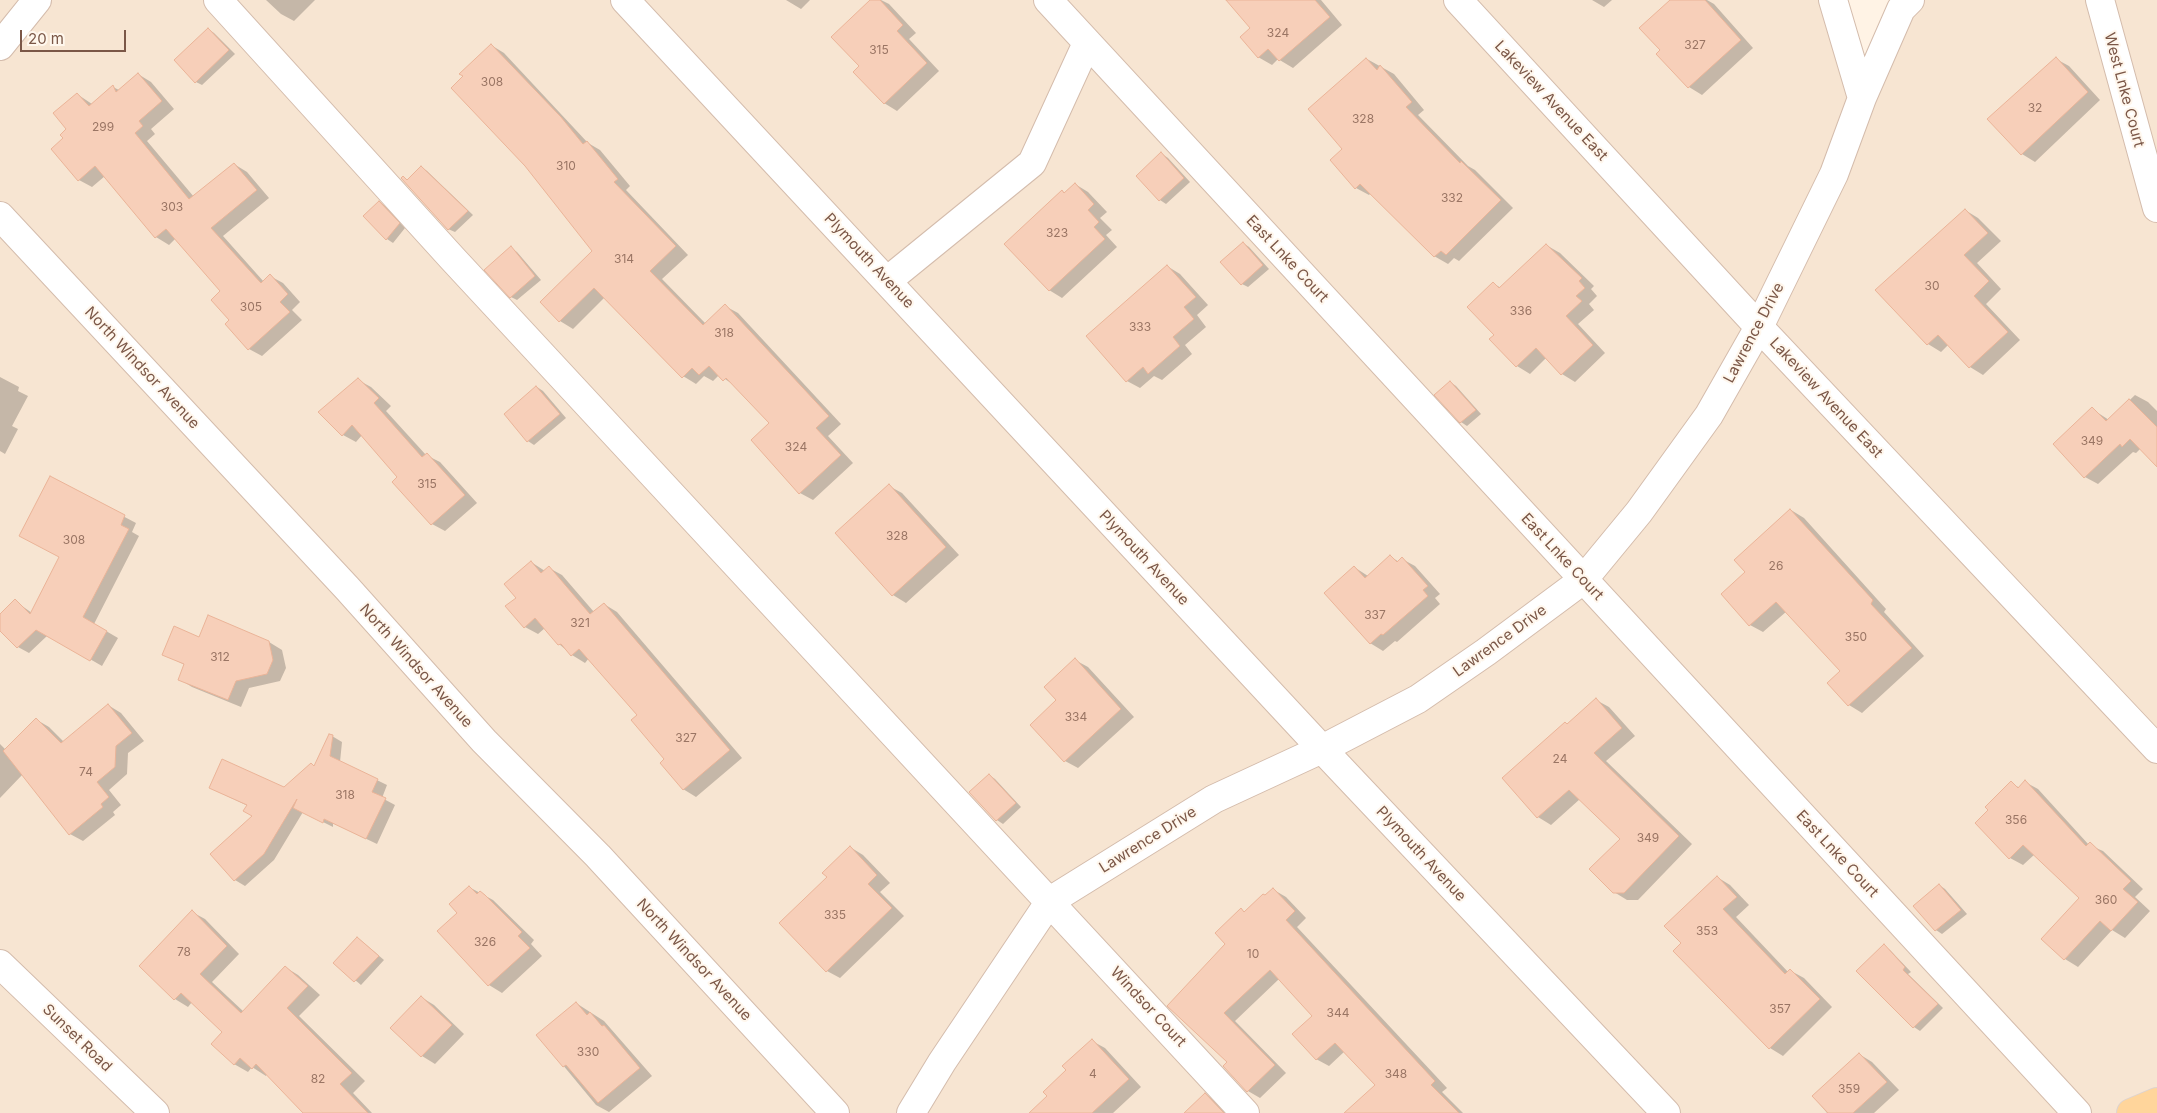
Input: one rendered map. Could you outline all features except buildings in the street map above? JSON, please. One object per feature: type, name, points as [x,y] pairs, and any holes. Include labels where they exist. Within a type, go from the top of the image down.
[{"type":"main road","points":[[2131,1113],[2157,1102]]},
{"type":"street","points":[[0,46],[37,0]]},
{"type":"street","name":"Windsor Court","points":[[218,0],[452,258],[1245,1113]]},
{"type":"street","name":"Plymouth Avenue","points":[[625,0],[1322,749],[1666,1113]]},
{"type":"street","name":"East Lnke Court","points":[[1048,0],[2077,1113]]},
{"type":"street","name":"Lakeview Avenue East","points":[[1458,0],[1759,327],[2153,736]]},
{"type":"street","points":[[1833,0],[1862,98]]},
{"type":"street","name":"Lawrence Drive","points":[[911,1113],[942,1062],[1050,901],[1214,799],[1322,749],[1418,699],[1486,652],[1583,580],[1639,512],[1709,415],[1759,327],[1834,174],[1862,98],[1901,9],[1910,0]]},
{"type":"street","name":"West Lnke Court","points":[[2100,0],[2157,208]]},
{"type":"street","points":[[887,281],[1032,163],[1087,43]]},
{"type":"street","name":"North Windsor Avenue","points":[[0,216],[340,581],[484,741],[598,856],[835,1113]]},
{"type":"street","name":"Sunset Road","points":[[0,964],[149,1112]]},
{"type":"shaded area","points":[[0,0],[1833,0],[1861,97],[1910,0],[2157,0],[2157,1102],[2131,1113],[0,1113]]}]
